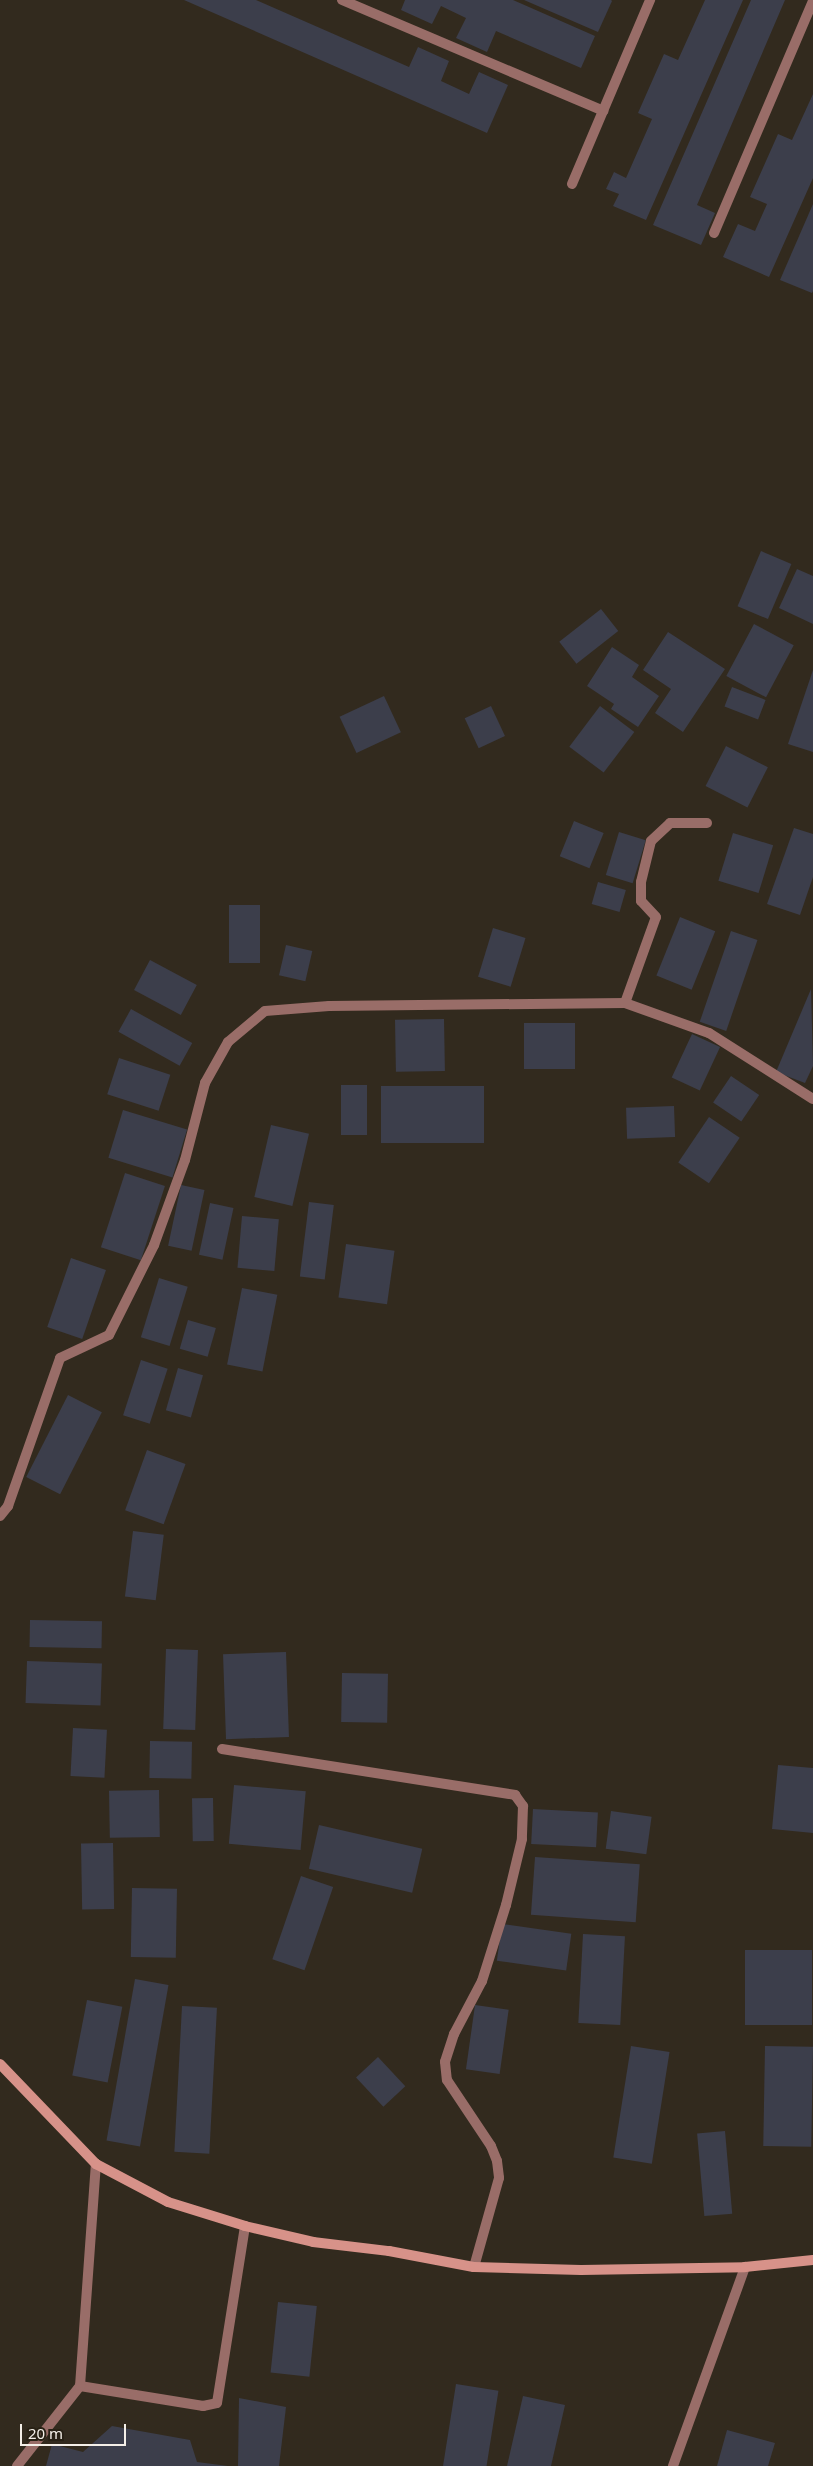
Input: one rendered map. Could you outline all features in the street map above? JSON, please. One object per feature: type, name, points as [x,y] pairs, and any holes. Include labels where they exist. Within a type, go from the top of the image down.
[{"type":"street","points":[[342,0],[602,111]]},
{"type":"street","points":[[572,184],[650,0]]},
{"type":"street","points":[[714,234],[813,1]]},
{"type":"street","points":[[626,1003],[656,917],[641,901],[641,882],[652,841],[670,822],[707,823]]},
{"type":"street","points":[[0,1516],[8,1506],[60,1358],[109,1335],[154,1245],[185,1160],[205,1083],[228,1042],[265,1011],[329,1006],[626,1003],[709,1033],[813,1099]]},
{"type":"street","points":[[222,1749],[515,1796],[523,1806],[522,1839],[506,1905],[482,1981],[454,2034],[445,2062],[447,2080],[491,2146],[497,2161],[499,2178],[474,2267]]},
{"type":"street","points":[[0,2064],[96,2164],[168,2202],[245,2226],[313,2242],[389,2251],[474,2267],[580,2270],[745,2267],[813,2260]]},
{"type":"street","points":[[17,2466],[80,2386],[96,2164]]},
{"type":"street","points":[[80,2386],[204,2406],[217,2403],[245,2226]]},
{"type":"street","points":[[673,2466],[745,2267]]},
{"type":"building","points":[[184,0],[256,0],[409,67],[418,47],[449,61],[441,81],[469,94],[479,72],[508,85],[487,133]]},
{"type":"building","points":[[405,0],[513,0],[595,36],[581,68],[496,31],[487,52],[456,38],[466,18],[441,6],[432,24],[401,10]]},
{"type":"building","points":[[524,0],[611,0],[612,1],[598,32]]},
{"type":"building","points":[[705,0],[743,0],[646,220],[613,206],[619,194],[606,189],[614,172],[626,178],[652,119],[638,113],[664,54],[678,60]]},
{"type":"building","points":[[751,0],[785,0],[697,205],[715,213],[701,245],[653,225]]},
{"type":"building","points":[[813,94],[813,178],[769,277],[723,257],[738,224],[755,231],[767,204],[750,197],[778,134],[792,140]]},
{"type":"building","points":[[813,204],[813,291],[812,293],[780,280]]},
{"type":"building","points":[[761,551],[791,564],[768,619],[738,606]]},
{"type":"building","points":[[797,569],[813,576],[813,624],[779,608]]},
{"type":"building","points":[[601,609],[618,631],[576,664],[559,642]]},
{"type":"building","points":[[754,624],[794,645],[766,697],[726,676]]},
{"type":"building","points":[[668,632],[725,669],[683,732],[655,713],[671,689],[643,670]]},
{"type":"building","points":[[612,647],[639,665],[632,677],[659,696],[638,727],[611,709],[614,704],[587,686]]},
{"type":"building","points":[[813,670],[813,752],[788,744]]},
{"type":"building","points":[[732,687],[766,700],[758,720],[724,707]]},
{"type":"building","points":[[384,696],[401,732],[356,753],[340,717]]},
{"type":"building","points":[[491,706],[505,736],[479,748],[465,718]]},
{"type":"building","points":[[600,706],[634,732],[604,773],[569,747]]},
{"type":"building","points":[[726,746],[768,767],[747,807],[706,786]]},
{"type":"building","points":[[574,821],[604,833],[589,868],[560,856]]},
{"type":"building","points":[[794,828],[813,834],[813,877],[800,915],[767,904]]},
{"type":"building","points":[[619,832],[646,840],[633,883],[606,875]]},
{"type":"building","points":[[733,833],[773,845],[759,893],[718,881]]},
{"type":"building","points":[[598,882],[626,890],[620,912],[592,904]]},
{"type":"building","points":[[229,905],[260,905],[260,963],[229,963]]},
{"type":"building","points":[[680,917],[715,931],[692,990],[656,975]]},
{"type":"building","points":[[493,928],[526,938],[511,987],[478,977]]},
{"type":"building","points":[[731,931],[757,940],[726,1031],[700,1022]]},
{"type":"building","points":[[286,945],[312,951],[305,981],[279,975]]},
{"type":"building","points":[[150,960],[197,985],[181,1015],[134,990]]},
{"type":"building","points":[[811,989],[813,1066],[805,1083],[776,1072]]},
{"type":"building","points":[[131,1009],[192,1043],[180,1066],[118,1032]]},
{"type":"building","points":[[444,1019],[445,1071],[396,1072],[395,1020]]},
{"type":"building","points":[[524,1023],[575,1023],[575,1069],[524,1069]]},
{"type":"building","points":[[692,1034],[720,1047],[700,1091],[672,1078]]},
{"type":"building","points":[[119,1058],[170,1075],[159,1111],[107,1094]]},
{"type":"building","points":[[731,1076],[759,1095],[741,1122],[713,1103]]},
{"type":"building","points":[[341,1085],[367,1085],[367,1135],[341,1135]]},
{"type":"building","points":[[381,1086],[484,1086],[484,1143],[381,1143]]},
{"type":"building","points":[[674,1106],[675,1137],[627,1139],[626,1108]]},
{"type":"building","points":[[123,1110],[187,1130],[172,1177],[108,1158]]},
{"type":"building","points":[[709,1117],[740,1138],[709,1183],[678,1163]]},
{"type":"building","points":[[271,1125],[309,1134],[292,1206],[254,1197]]},
{"type":"building","points":[[125,1173],[165,1186],[141,1260],[101,1247]]},
{"type":"building","points":[[181,1185],[204,1190],[192,1251],[168,1246]]},
{"type":"building","points":[[309,1202],[334,1205],[325,1279],[300,1276]]},
{"type":"building","points":[[210,1203],[233,1208],[222,1260],[199,1255]]},
{"type":"building","points":[[242,1216],[279,1219],[274,1271],[237,1268]]},
{"type":"building","points":[[346,1244],[395,1251],[387,1304],[338,1297]]},
{"type":"building","points":[[71,1258],[106,1270],[82,1339],[47,1327]]},
{"type":"building","points":[[159,1278],[188,1287],[170,1346],[141,1337]]},
{"type":"building","points":[[242,1288],[277,1295],[262,1371],[227,1365]]},
{"type":"building","points":[[188,1320],[216,1328],[208,1357],[180,1349]]},
{"type":"building","points":[[141,1360],[168,1369],[150,1424],[123,1415]]},
{"type":"building","points":[[178,1368],[203,1375],[191,1417],[166,1410]]},
{"type":"building","points":[[68,1395],[102,1412],[60,1494],[26,1477]]},
{"type":"building","points":[[147,1450],[186,1464],[164,1524],[125,1510]]},
{"type":"building","points":[[133,1531],[164,1535],[156,1600],[125,1597]]},
{"type":"building","points":[[30,1620],[102,1621],[102,1648],[30,1647]]},
{"type":"building","points":[[166,1649],[198,1650],[195,1730],[163,1729]]},
{"type":"building","points":[[286,1652],[289,1737],[226,1739],[223,1654]]},
{"type":"building","points":[[27,1661],[102,1664],[100,1706],[26,1703]]},
{"type":"building","points":[[342,1673],[388,1674],[387,1723],[341,1722]]},
{"type":"building","points":[[73,1728],[107,1730],[104,1778],[70,1776]]},
{"type":"building","points":[[150,1741],[192,1742],[191,1779],[149,1778]]},
{"type":"building","points":[[778,1765],[813,1768],[813,1833],[772,1829]]},
{"type":"building","points":[[234,1785],[306,1791],[301,1850],[229,1844]]},
{"type":"building","points":[[159,1790],[160,1837],[110,1838],[109,1791]]},
{"type":"building","points":[[192,1798],[213,1798],[214,1841],[193,1841]]},
{"type":"building","points":[[533,1809],[598,1812],[596,1847],[531,1844]]},
{"type":"building","points":[[611,1811],[652,1817],[646,1854],[606,1849]]},
{"type":"building","points":[[319,1825],[422,1849],[412,1893],[309,1869]]},
{"type":"building","points":[[113,1843],[114,1909],[82,1910],[81,1844]]},
{"type":"building","points":[[535,1857],[640,1864],[636,1922],[531,1915]]},
{"type":"building","points":[[301,1876],[333,1887],[304,1970],[272,1959]]},
{"type":"building","points":[[132,1888],[177,1889],[176,1958],[131,1957]]},
{"type":"building","points":[[502,1924],[571,1934],[566,1970],[497,1961]]},
{"type":"building","points":[[583,1934],[625,1936],[620,2025],[578,2023]]},
{"type":"building","points":[[745,1950],[812,1950],[812,2025],[745,2025]]},
{"type":"building","points":[[135,1979],[168,1985],[140,2146],[107,2141]]},
{"type":"building","points":[[87,2000],[122,2007],[108,2082],[72,2076]]},
{"type":"building","points":[[475,2005],[509,2010],[500,2074],[466,2069]]},
{"type":"building","points":[[182,2006],[217,2008],[209,2154],[174,2152]]},
{"type":"building","points":[[631,2046],[670,2052],[652,2164],[613,2158]]},
{"type":"building","points":[[765,2046],[813,2047],[811,2147],[763,2146]]},
{"type":"building","points":[[378,2057],[405,2086],[383,2107],[356,2077]]},
{"type":"building","points":[[725,2131],[732,2214],[704,2216],[697,2133]]},
{"type":"building","points":[[278,2302],[317,2306],[309,2377],[271,2373]]},
{"type":"building","points":[[456,2384],[498,2391],[487,2466],[443,2466]]},
{"type":"building","points":[[523,2396],[565,2405],[551,2466],[507,2466]]},
{"type":"building","points":[[239,2398],[286,2407],[279,2466],[238,2466]]},
{"type":"building","points":[[112,2426],[190,2440],[197,2462],[228,2466],[46,2466],[52,2444],[83,2452]]},
{"type":"building","points":[[727,2430],[775,2443],[768,2466],[717,2466]]}]
